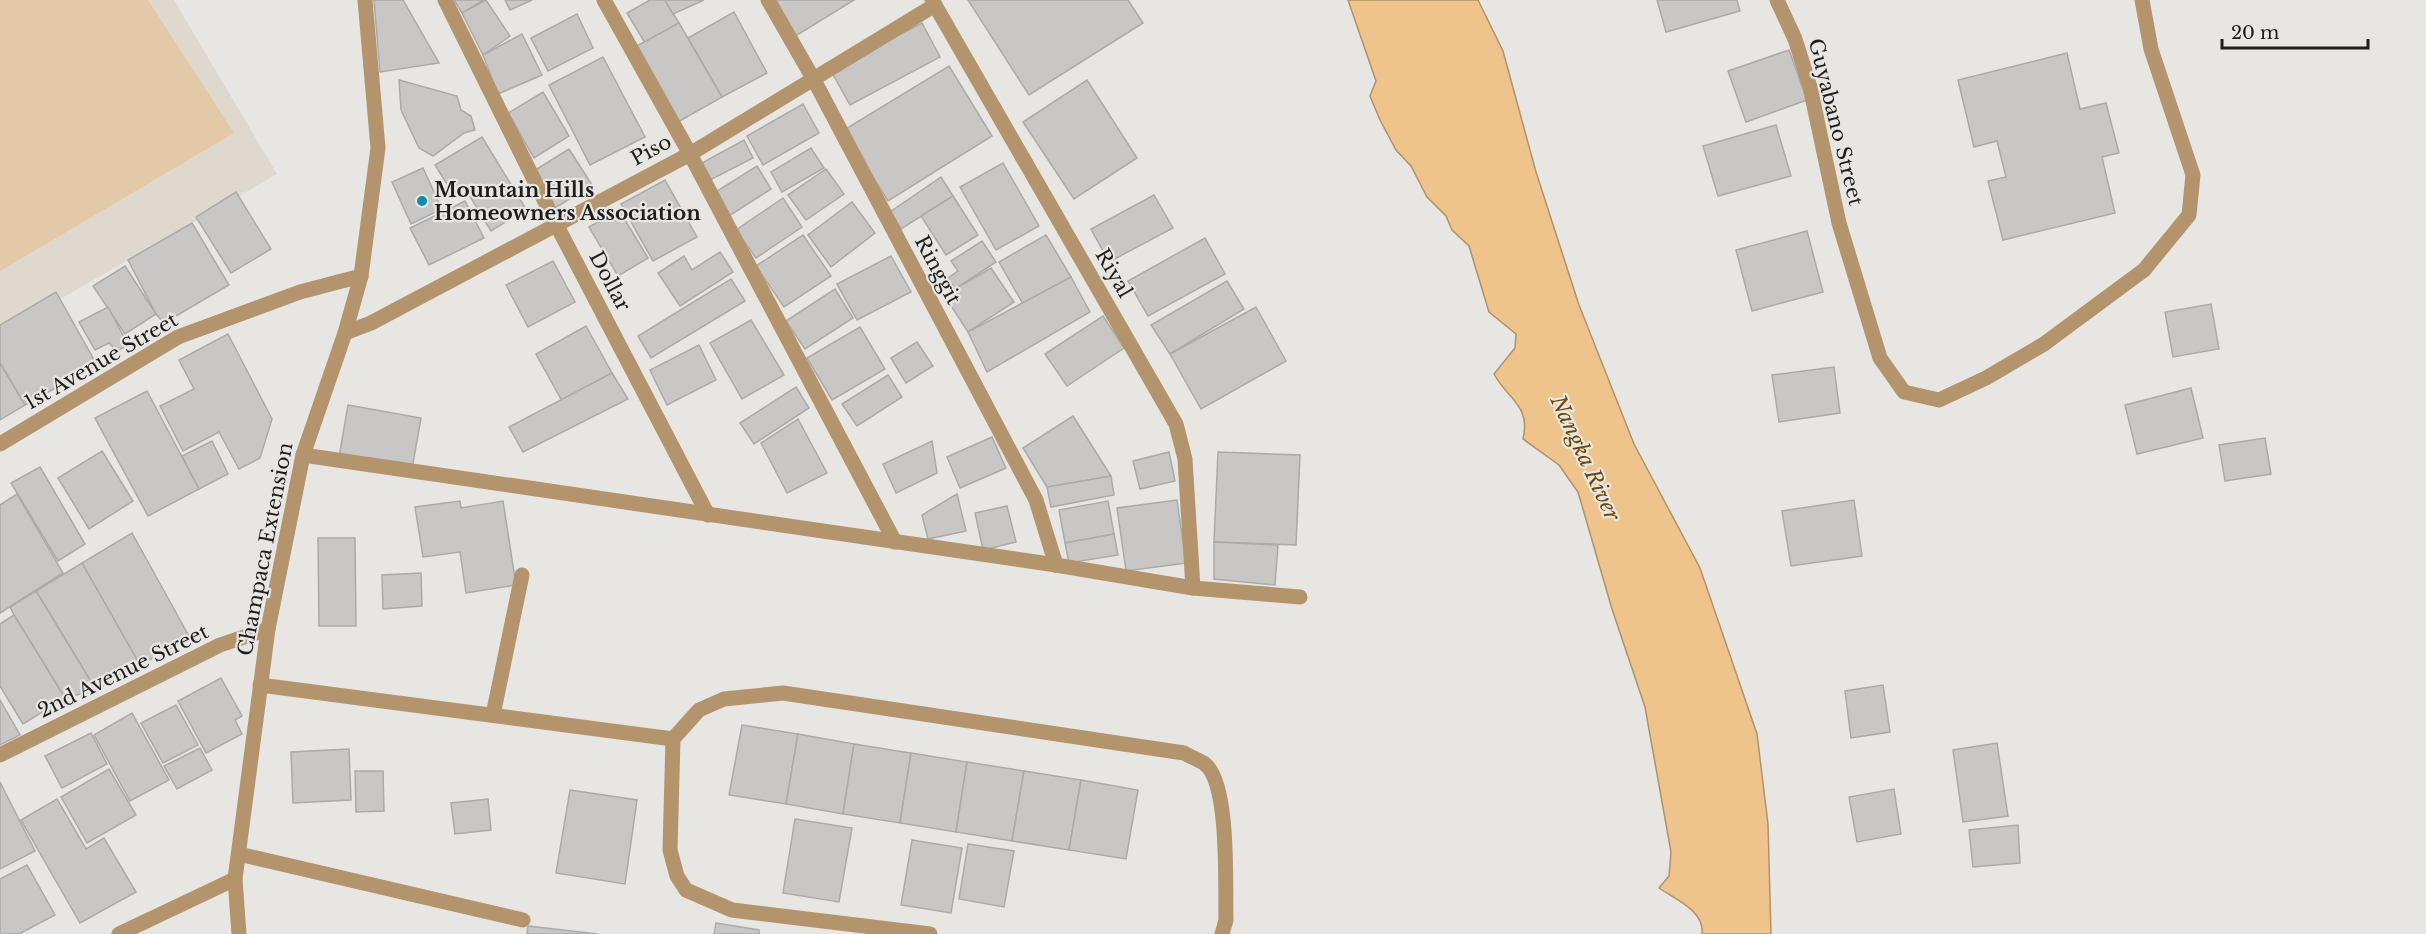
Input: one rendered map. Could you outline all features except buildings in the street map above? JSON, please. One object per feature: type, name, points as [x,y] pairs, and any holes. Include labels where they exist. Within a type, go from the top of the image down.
[{"type":"street","name":"Champaca Extension","points":[[240,934],[235,879],[268,629],[303,455],[362,276],[378,148],[365,0]]},
{"type":"street","name":"Dollar","points":[[445,0],[556,224],[708,515]]},
{"type":"street","points":[[604,0],[690,154],[895,542]]},
{"type":"street","name":"Ringgit","points":[[768,0],[814,80],[1036,500],[1056,565]]},
{"type":"street","name":"Guyabano Street","points":[[1776,0],[1795,39],[1810,87],[1839,222],[1880,358],[1904,392],[1939,400],[1986,378],[2071,324],[2144,270],[2189,215],[2193,175],[2151,49],[2142,0]]},
{"type":"street","name":"Piso","points":[[345,333],[370,323],[690,154],[814,80],[934,3]]},
{"type":"street","name":"Riyal","points":[[934,3],[1176,424],[1185,459],[1193,588]]},
{"type":"street","name":"1st Avenue Street","points":[[0,444],[178,337],[300,292],[362,276]]},
{"type":"street","points":[[303,455],[1056,565],[1193,588],[1300,597]]},
{"type":"street","points":[[493,715],[522,575]]},
{"type":"street","name":"2nd Avenue Street","points":[[0,755],[220,645],[268,629]]},
{"type":"street","points":[[260,685],[673,739]]},
{"type":"street","points":[[930,934],[732,910],[686,890],[677,876],[670,850],[673,739],[699,710],[724,699],[783,693],[1184,753],[1206,765],[1218,784],[1226,920],[1222,934]]},
{"type":"street","points":[[239,854],[522,920]]},
{"type":"street","points":[[119,934],[235,879]]},
{"type":"shaded area","points":[[0,0],[174,0],[277,174],[0,334]]},
{"type":"shaded area","points":[[0,0],[148,0],[234,133],[0,271]]},
{"type":"water","name":"Nangka River","points":[[1348,0],[1478,0],[1503,51],[1536,172],[1579,305],[1634,444],[1700,568],[1757,734],[1768,824],[1771,934],[1702,934],[1702,926],[1694,912],[1659,888],[1669,876],[1671,852],[1645,707],[1612,609],[1578,492],[1559,465],[1523,439],[1525,428],[1521,410],[1494,374],[1515,348],[1516,334],[1489,312],[1469,246],[1452,230],[1446,216],[1427,197],[1411,166],[1396,150],[1380,120],[1370,96],[1376,81]]},
{"type":"place","name":"Mountain Hills Homeowners Association","points":[[422,201]]}]
